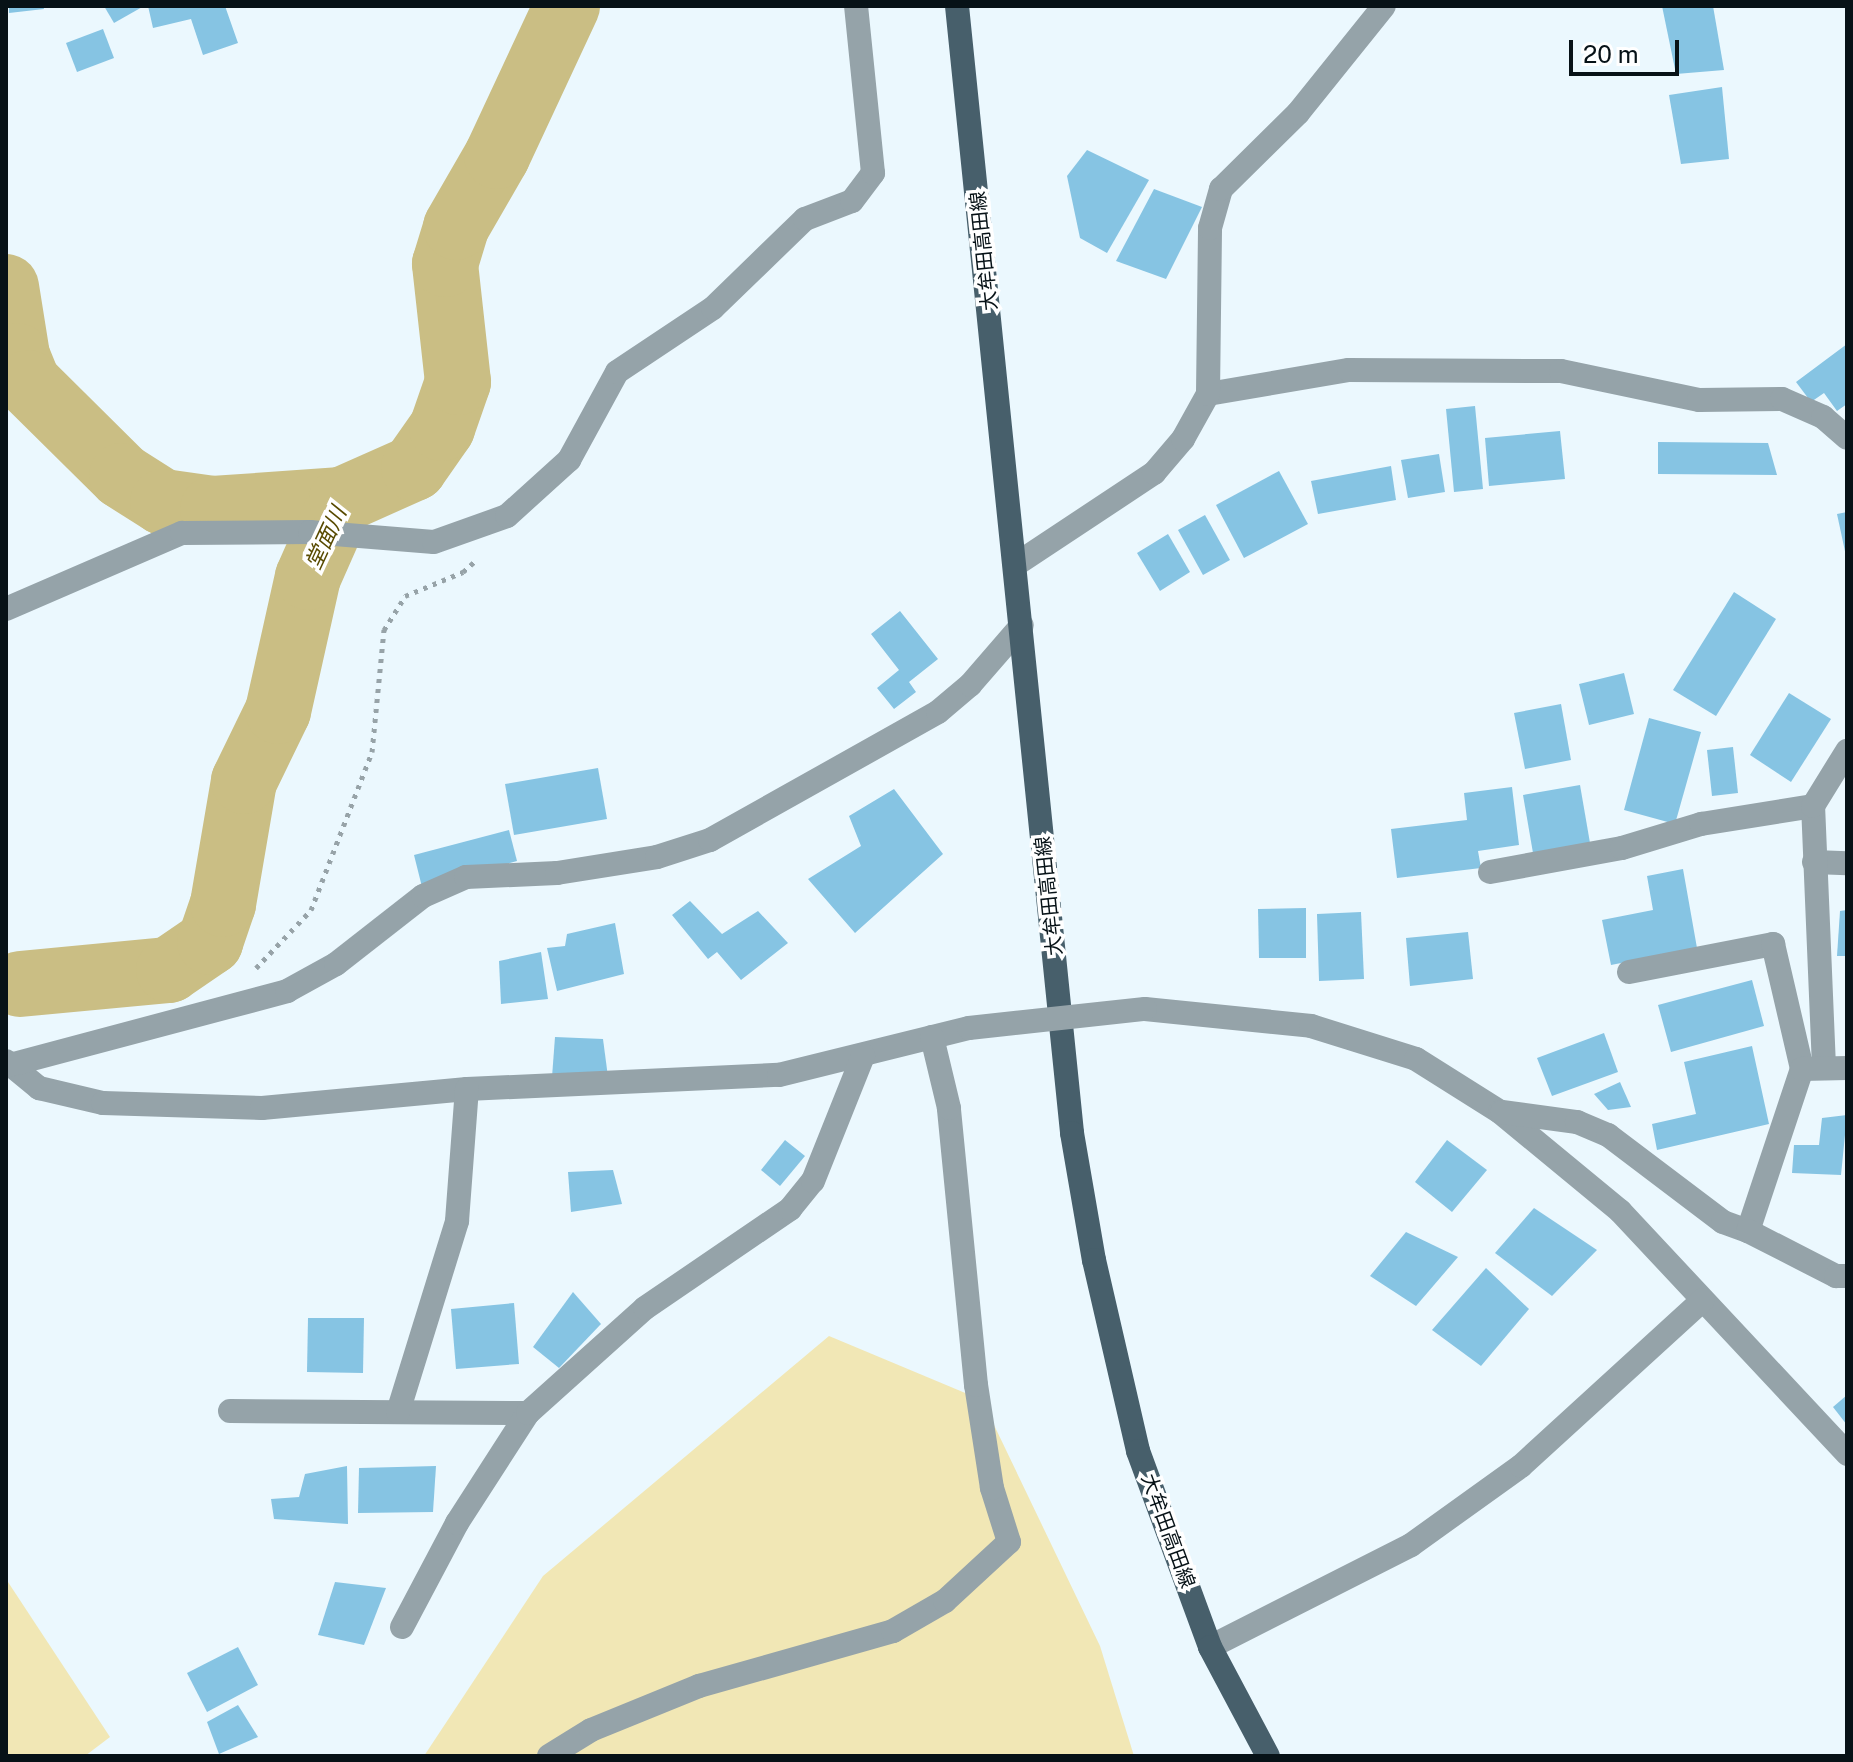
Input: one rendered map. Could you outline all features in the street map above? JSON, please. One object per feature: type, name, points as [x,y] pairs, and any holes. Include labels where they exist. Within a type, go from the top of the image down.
[{"type":"main road","name":"大牟田高田線","points":[[957,6],[1072,1133],[1094,1260],[1138,1451],[1210,1647],[1268,1756]]},
{"type":"street","points":[[6,609],[182,533],[310,532],[434,542],[507,516],[569,460],[617,372],[713,308],[805,219],[852,201],[873,173],[856,6]]},
{"type":"street","points":[[1015,565],[1154,473],[1183,439],[1208,394],[1210,228],[1221,189],[1298,113],[1384,6]]},
{"type":"street","points":[[1208,394],[1349,370],[1561,371],[1699,400],[1782,399],[1823,417],[1847,438]]},
{"type":"street","points":[[7,1064],[287,991],[336,964],[423,896],[466,877],[557,873],[657,857],[710,840],[938,712],[970,685],[1022,625]]},
{"type":"street","points":[[1748,1231],[1825,1068],[1813,806],[1847,751]]},
{"type":"street","points":[[1490,872],[1622,848],[1701,824],[1813,806]]},
{"type":"street","points":[[1814,862],[1847,863]]},
{"type":"street","points":[[1629,972],[1773,944],[1825,1068]]},
{"type":"street","points":[[7,1064],[39,1088],[103,1103],[262,1108],[467,1089],[779,1075],[969,1028],[1145,1009],[1311,1026],[1416,1059],[1500,1112],[1620,1211],[1847,1454]]},
{"type":"street","points":[[549,1756],[591,1730],[699,1686],[893,1631],[945,1601],[1009,1542],[992,1488],[976,1385],[949,1108],[932,1037]]},
{"type":"street","points":[[402,1627],[457,1523],[528,1413],[645,1308],[790,1209],[813,1181],[863,1056]]},
{"type":"street","points":[[398,1412],[457,1221],[467,1089]]},
{"type":"street","points":[[1500,1112],[1577,1122],[1608,1135],[1723,1222],[1748,1231],[1836,1276],[1847,1276]]},
{"type":"street","points":[[1210,1647],[1411,1545],[1521,1466],[1703,1300]]},
{"type":"street","points":[[230,1411],[528,1413]]},
{"type":"path","points":[[214,1012],[311,910],[372,752],[384,630],[405,596],[463,572],[498,538],[507,516]]},
{"type":"shaded area","points":[[829,1336],[982,1400],[1100,1646],[1134,1756],[424,1756],[543,1576]]},
{"type":"shaded area","points":[[6,1579],[110,1737],[85,1756],[6,1756]]},
{"type":"building","points":[[9,6],[43,6],[44,9],[9,13]]},
{"type":"building","points":[[104,6],[144,6],[114,23]]},
{"type":"building","points":[[148,6],[225,6],[238,43],[203,55],[191,19],[153,28]]},
{"type":"building","points":[[1662,6],[1713,6],[1724,70],[1676,74]]},
{"type":"building","points":[[103,29],[114,58],[77,72],[66,43]]},
{"type":"building","points":[[1722,87],[1729,159],[1681,164],[1669,95]]},
{"type":"building","points":[[1087,150],[1149,180],[1107,253],[1080,238],[1067,176]]},
{"type":"building","points":[[1154,189],[1202,207],[1166,279],[1116,261]]},
{"type":"building","points":[[1847,344],[1847,404],[1837,411],[1824,393],[1811,402],[1796,382]]},
{"type":"building","points":[[1475,406],[1483,489],[1454,492],[1446,409]]},
{"type":"building","points":[[1560,431],[1565,479],[1489,486],[1485,438]]},
{"type":"building","points":[[1658,442],[1768,443],[1777,475],[1658,474]]},
{"type":"building","points":[[1439,454],[1445,492],[1408,498],[1401,460]]},
{"type":"building","points":[[1391,466],[1396,500],[1318,514],[1311,481]]},
{"type":"building","points":[[1279,471],[1308,524],[1244,558],[1216,505]]},
{"type":"building","points":[[1847,512],[1847,556],[1846,556],[1837,514]]},
{"type":"building","points":[[1205,515],[1230,560],[1203,575],[1178,530]]},
{"type":"building","points":[[1168,534],[1190,572],[1160,591],[1137,553]]},
{"type":"building","points":[[1734,592],[1776,619],[1716,716],[1673,690]]},
{"type":"building","points":[[900,611],[938,659],[909,682],[916,692],[894,709],[877,688],[899,670],[871,634]]},
{"type":"building","points":[[1624,673],[1634,714],[1589,725],[1579,684]]},
{"type":"building","points":[[1789,693],[1831,719],[1791,782],[1750,755]]},
{"type":"building","points":[[1561,704],[1571,760],[1525,769],[1514,713]]},
{"type":"building","points":[[1649,718],[1701,732],[1675,824],[1624,810]]},
{"type":"building","points":[[1733,747],[1738,793],[1712,796],[1707,750]]},
{"type":"building","points":[[598,768],[607,819],[514,835],[505,784]]},
{"type":"building","points":[[1580,785],[1590,843],[1533,853],[1523,795]]},
{"type":"building","points":[[1512,787],[1519,845],[1478,851],[1481,868],[1397,878],[1391,829],[1467,820],[1464,793]]},
{"type":"building","points":[[894,789],[943,854],[855,933],[808,879],[861,846],[849,816]]},
{"type":"building","points":[[509,830],[517,861],[422,887],[414,855]]},
{"type":"building","points":[[1683,869],[1697,948],[1611,965],[1602,920],[1653,910],[1647,876]]},
{"type":"building","points":[[690,901],[722,934],[758,911],[788,943],[741,980],[717,952],[708,959],[672,915]]},
{"type":"building","points":[[1306,908],[1306,958],[1259,958],[1258,909]]},
{"type":"building","points":[[1847,910],[1847,956],[1837,956],[1840,911]]},
{"type":"building","points":[[1361,912],[1364,979],[1319,981],[1317,914]]},
{"type":"building","points":[[615,923],[624,974],[557,991],[547,948],[565,946],[567,934]]},
{"type":"building","points":[[1468,932],[1473,979],[1410,986],[1406,938]]},
{"type":"building","points":[[541,952],[548,999],[501,1004],[499,961]]},
{"type":"building","points":[[1752,980],[1764,1026],[1671,1052],[1658,1005]]},
{"type":"building","points":[[1604,1033],[1618,1072],[1552,1096],[1537,1058]]},
{"type":"building","points":[[555,1037],[603,1039],[608,1077],[552,1077]]},
{"type":"building","points":[[1752,1046],[1769,1124],[1657,1150],[1652,1124],[1696,1114],[1684,1062]]},
{"type":"building","points":[[1620,1082],[1631,1107],[1608,1110],[1594,1094]]},
{"type":"building","points":[[1847,1115],[1841,1175],[1792,1173],[1794,1145],[1819,1145],[1822,1118]]},
{"type":"building","points":[[785,1140],[805,1156],[780,1186],[761,1170]]},
{"type":"building","points":[[1447,1140],[1487,1170],[1452,1212],[1415,1182]]},
{"type":"building","points":[[613,1170],[622,1204],[571,1212],[568,1172]]},
{"type":"building","points":[[1534,1208],[1597,1250],[1552,1296],[1495,1253]]},
{"type":"building","points":[[1406,1232],[1458,1257],[1416,1306],[1370,1276]]},
{"type":"building","points":[[1486,1268],[1529,1309],[1481,1366],[1432,1330]]},
{"type":"building","points":[[573,1292],[601,1324],[559,1368],[533,1347]]},
{"type":"building","points":[[514,1303],[519,1364],[456,1369],[451,1309]]},
{"type":"building","points":[[308,1318],[364,1318],[363,1373],[307,1372]]},
{"type":"building","points":[[1847,1395],[1847,1425],[1833,1407]]},
{"type":"building","points":[[347,1466],[348,1524],[274,1519],[271,1499],[299,1497],[305,1474]]},
{"type":"building","points":[[436,1466],[433,1512],[358,1513],[359,1468]]},
{"type":"building","points":[[335,1582],[386,1588],[364,1645],[318,1635]]},
{"type":"building","points":[[238,1647],[258,1685],[207,1712],[187,1673]]},
{"type":"building","points":[[238,1705],[258,1737],[219,1754],[207,1722]]},
{"type":"waterway","name":"堂面川","points":[[20,984],[169,970],[210,942],[223,904],[244,781],[278,711],[308,577],[342,500],[414,468],[442,428],[458,382],[445,264],[456,227],[497,156],[567,6]]},
{"type":"waterway","points":[[6,287],[17,356],[28,383],[122,476],[163,502],[213,509],[342,500]]}]
